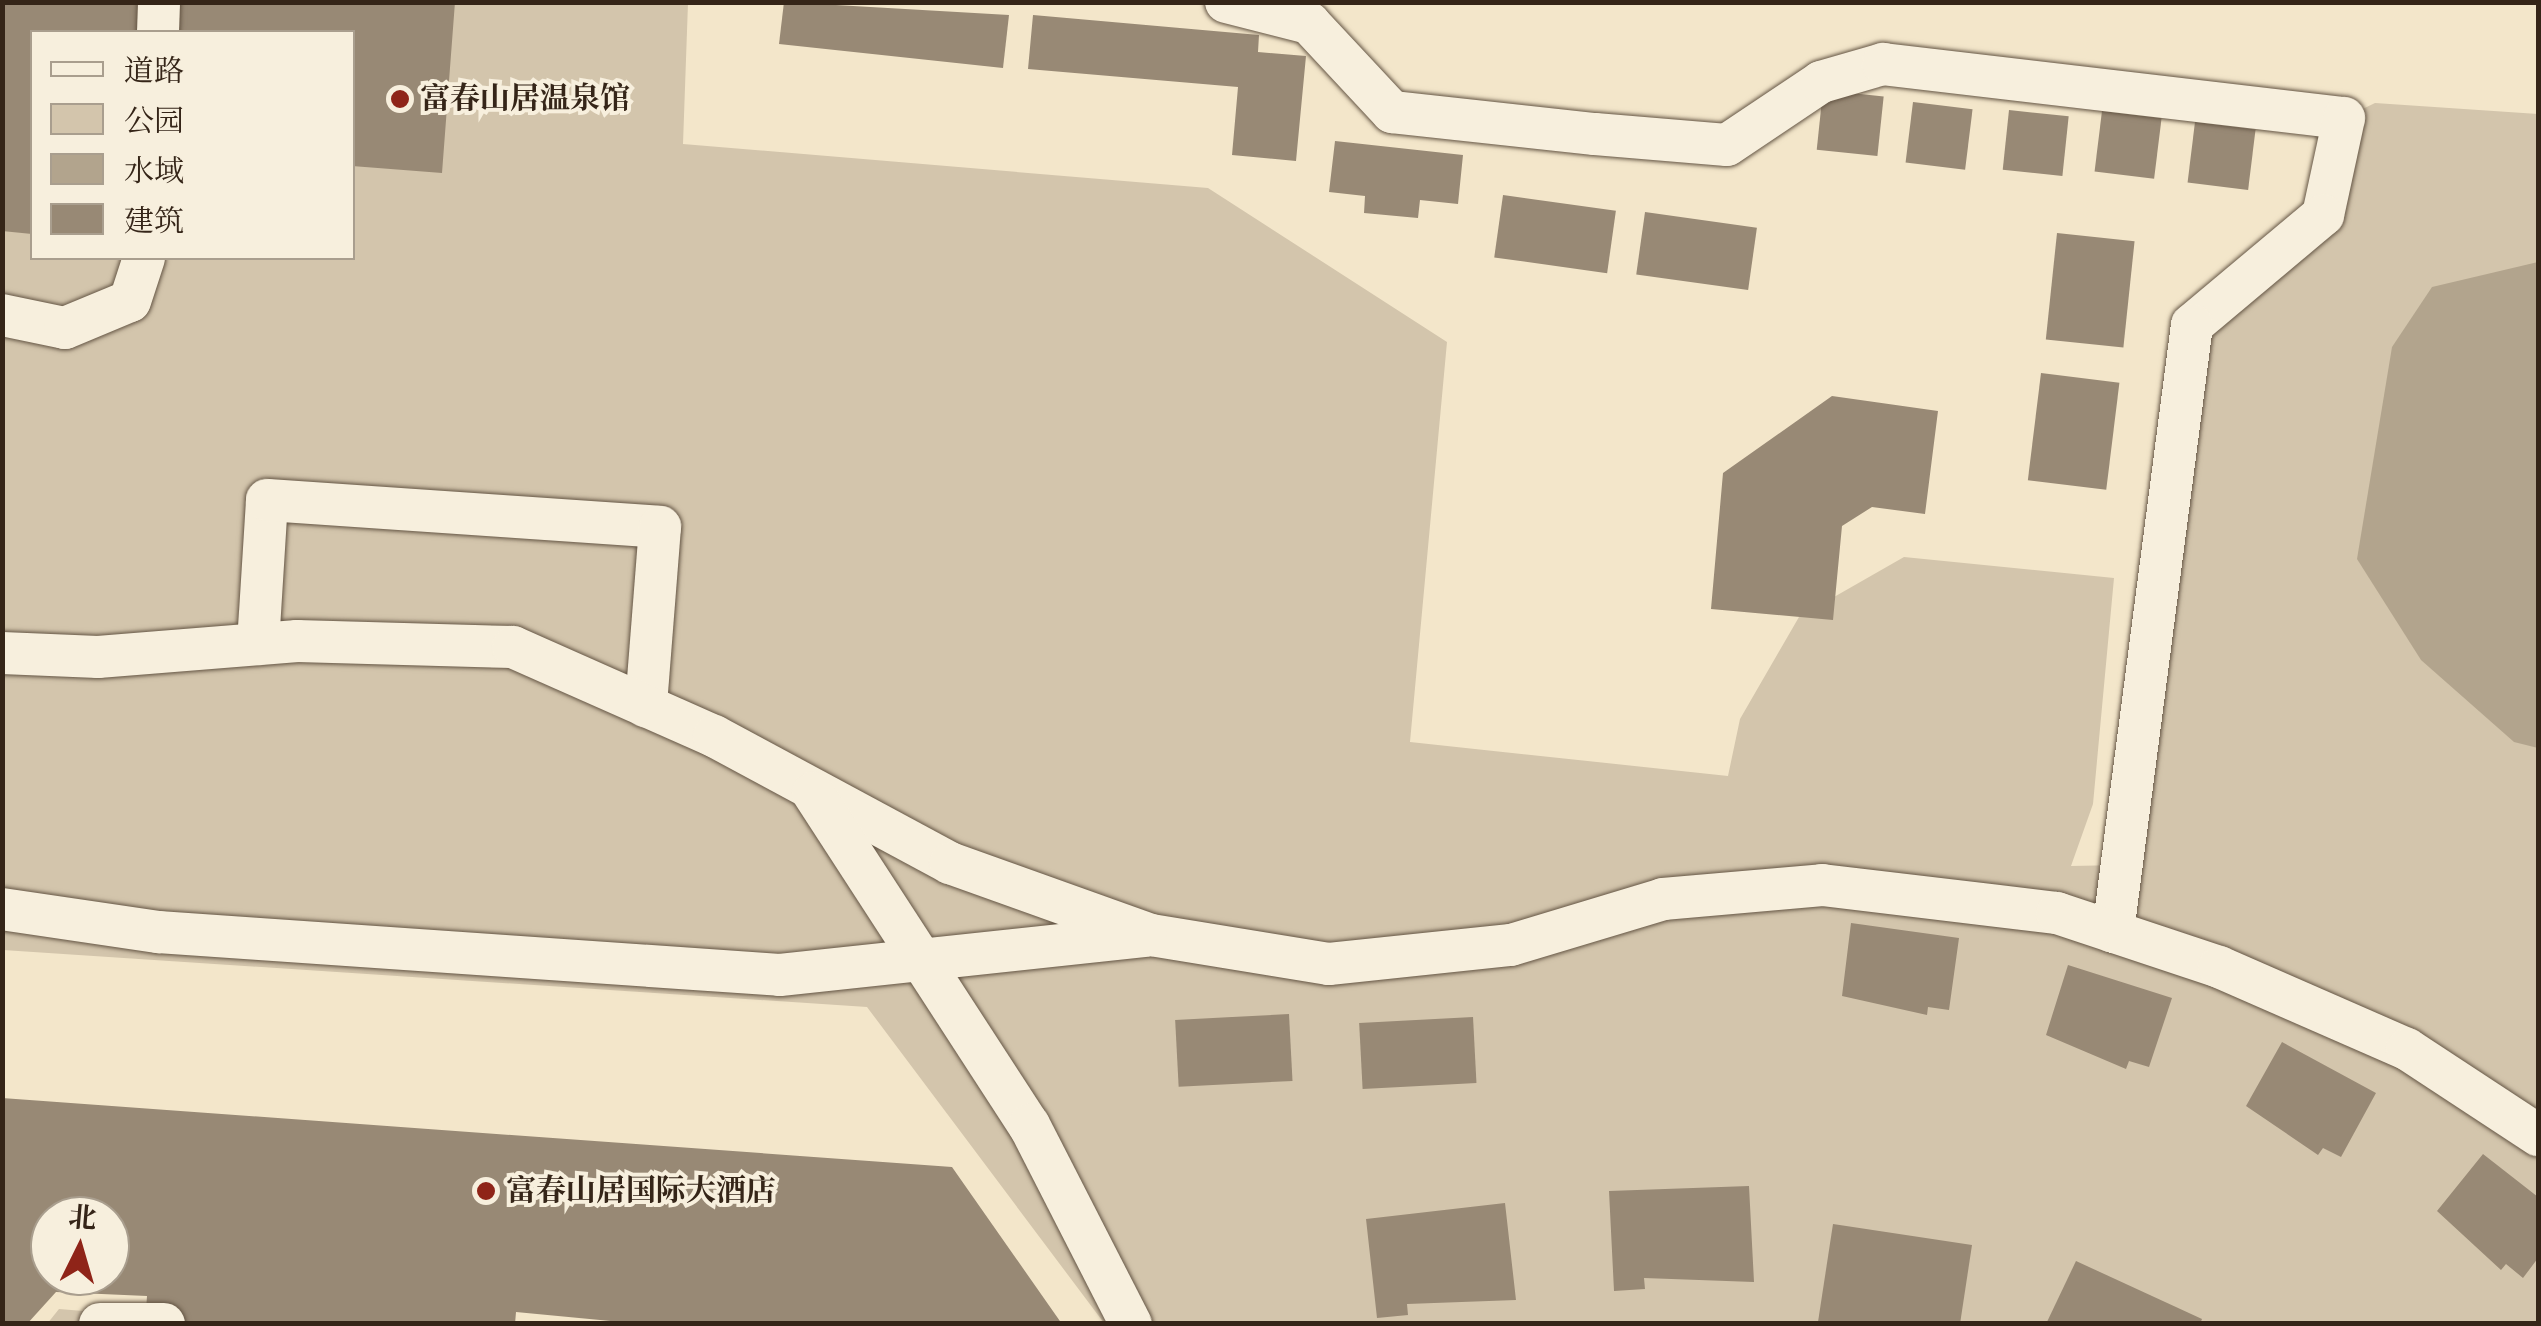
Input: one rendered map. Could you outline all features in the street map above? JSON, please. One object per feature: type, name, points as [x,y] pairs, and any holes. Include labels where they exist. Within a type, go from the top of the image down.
[{"type":"lane","points":[[158,30],[160,2]]},
{"type":"lane","points":[[1226,2],[1309,23],[1392,112],[1595,134],[1727,145],[1821,82],[1883,64],[2344,118],[2323,215],[2192,325],[2113,932]]},
{"type":"lane","points":[[2,315],[66,328],[130,301],[143,260]]},
{"type":"lane","points":[[258,644],[267,500],[660,527],[646,706]]},
{"type":"lane","points":[[2,653],[98,657],[258,644],[513,647],[646,706],[950,864],[1151,936],[1330,964],[1511,945],[1663,899],[1822,885],[2057,913],[2407,1049],[2538,1135]]},
{"type":"lane","points":[[810,788],[1029,1125],[1130,1324]]},
{"type":"lane","points":[[2,908],[158,932],[780,975],[923,965],[1151,936]]},
{"type":"lane","points":[[100,1324],[164,1324]]},
{"type":"green space","points":[[2,3],[688,3],[683,144],[1208,188],[1447,342],[1410,742],[1728,776],[1740,719],[1799,617],[1904,557],[2114,578],[2093,804],[2071,866],[2121,865],[2192,325],[2323,215],[2344,118],[2375,103],[2538,114],[2538,1323],[1104,1323],[867,1007],[3,950]]},
{"type":"green space","points":[[59,1309],[229,1323],[47,1324]]},
{"type":"water","points":[[2538,262],[2538,748],[2514,742],[2421,660],[2357,559],[2392,347],[2432,287]]},
{"type":"building","name":"富春山居温泉馆","points":[[2,2],[455,2],[442,173],[355,166],[355,30],[30,30],[30,234],[2,231]]},
{"type":"building","points":[[784,2],[1009,15],[1003,68],[779,44]]},
{"type":"building","points":[[1033,15],[1259,35],[1258,52],[1306,56],[1296,161],[1232,155],[1238,87],[1028,69]]},
{"type":"building","points":[[1823,90],[1884,96],[1877,156],[1817,150]]},
{"type":"building","points":[[1913,102],[1973,109],[1965,170],[1906,163]]},
{"type":"building","points":[[2009,110],[2069,116],[2062,176],[2003,170]]},
{"type":"building","points":[[2102,111],[2162,118],[2154,179],[2095,172]]},
{"type":"building","points":[[2195,122],[2256,129],[2248,190],[2188,183]]},
{"type":"building","points":[[1335,141],[1463,155],[1458,204],[1420,200],[1418,218],[1364,213],[1365,196],[1329,192]]},
{"type":"building","points":[[1503,195],[1616,211],[1607,273],[1494,257]]},
{"type":"building","points":[[1645,212],[1757,228],[1748,290],[1636,274]]},
{"type":"building","points":[[2057,233],[2135,241],[2123,348],[2046,339]]},
{"type":"building","points":[[2041,373],[2119,383],[2106,490],[2028,480]]},
{"type":"building","points":[[1832,396],[1938,411],[1925,514],[1872,507],[1842,526],[1833,620],[1711,609],[1723,473]]},
{"type":"building","points":[[1851,923],[1959,938],[1949,1010],[1928,1007],[1927,1015],[1842,996]]},
{"type":"building","points":[[2068,965],[2172,998],[2149,1067],[2129,1061],[2126,1069],[2046,1035]]},
{"type":"building","points":[[1289,1014],[1293,1081],[1179,1087],[1175,1020]]},
{"type":"building","points":[[1473,1017],[1476,1083],[1363,1089],[1359,1023]]},
{"type":"building","points":[[2282,1042],[2376,1093],[2341,1157],[2323,1148],[2318,1155],[2246,1106]]},
{"type":"building","name":"富春山居国际大酒店","points":[[2,1098],[952,1167],[1062,1324],[642,1324],[516,1312],[515,1324],[145,1324],[147,1296],[130,1295],[130,1196],[30,1196],[30,1296],[52,1296],[27,1324],[2,1324]]},
{"type":"building","points":[[2483,1154],[2538,1197],[2538,1258],[2523,1278],[2506,1264],[2501,1270],[2437,1211]]},
{"type":"building","points":[[1749,1186],[1754,1282],[1644,1278],[1645,1289],[1614,1291],[1609,1191]]},
{"type":"building","points":[[1505,1203],[1516,1300],[1407,1304],[1408,1315],[1377,1318],[1366,1219]]},
{"type":"building","points":[[1833,1224],[1972,1245],[1960,1324],[1818,1322]]},
{"type":"building","points":[[2076,1261],[2202,1319],[2200,1324],[2046,1324]]},
{"type":"place","name":"富春山居温泉馆","points":[[400,99]]},
{"type":"place","name":"富春山居国际大酒店","points":[[486,1191]]}]
